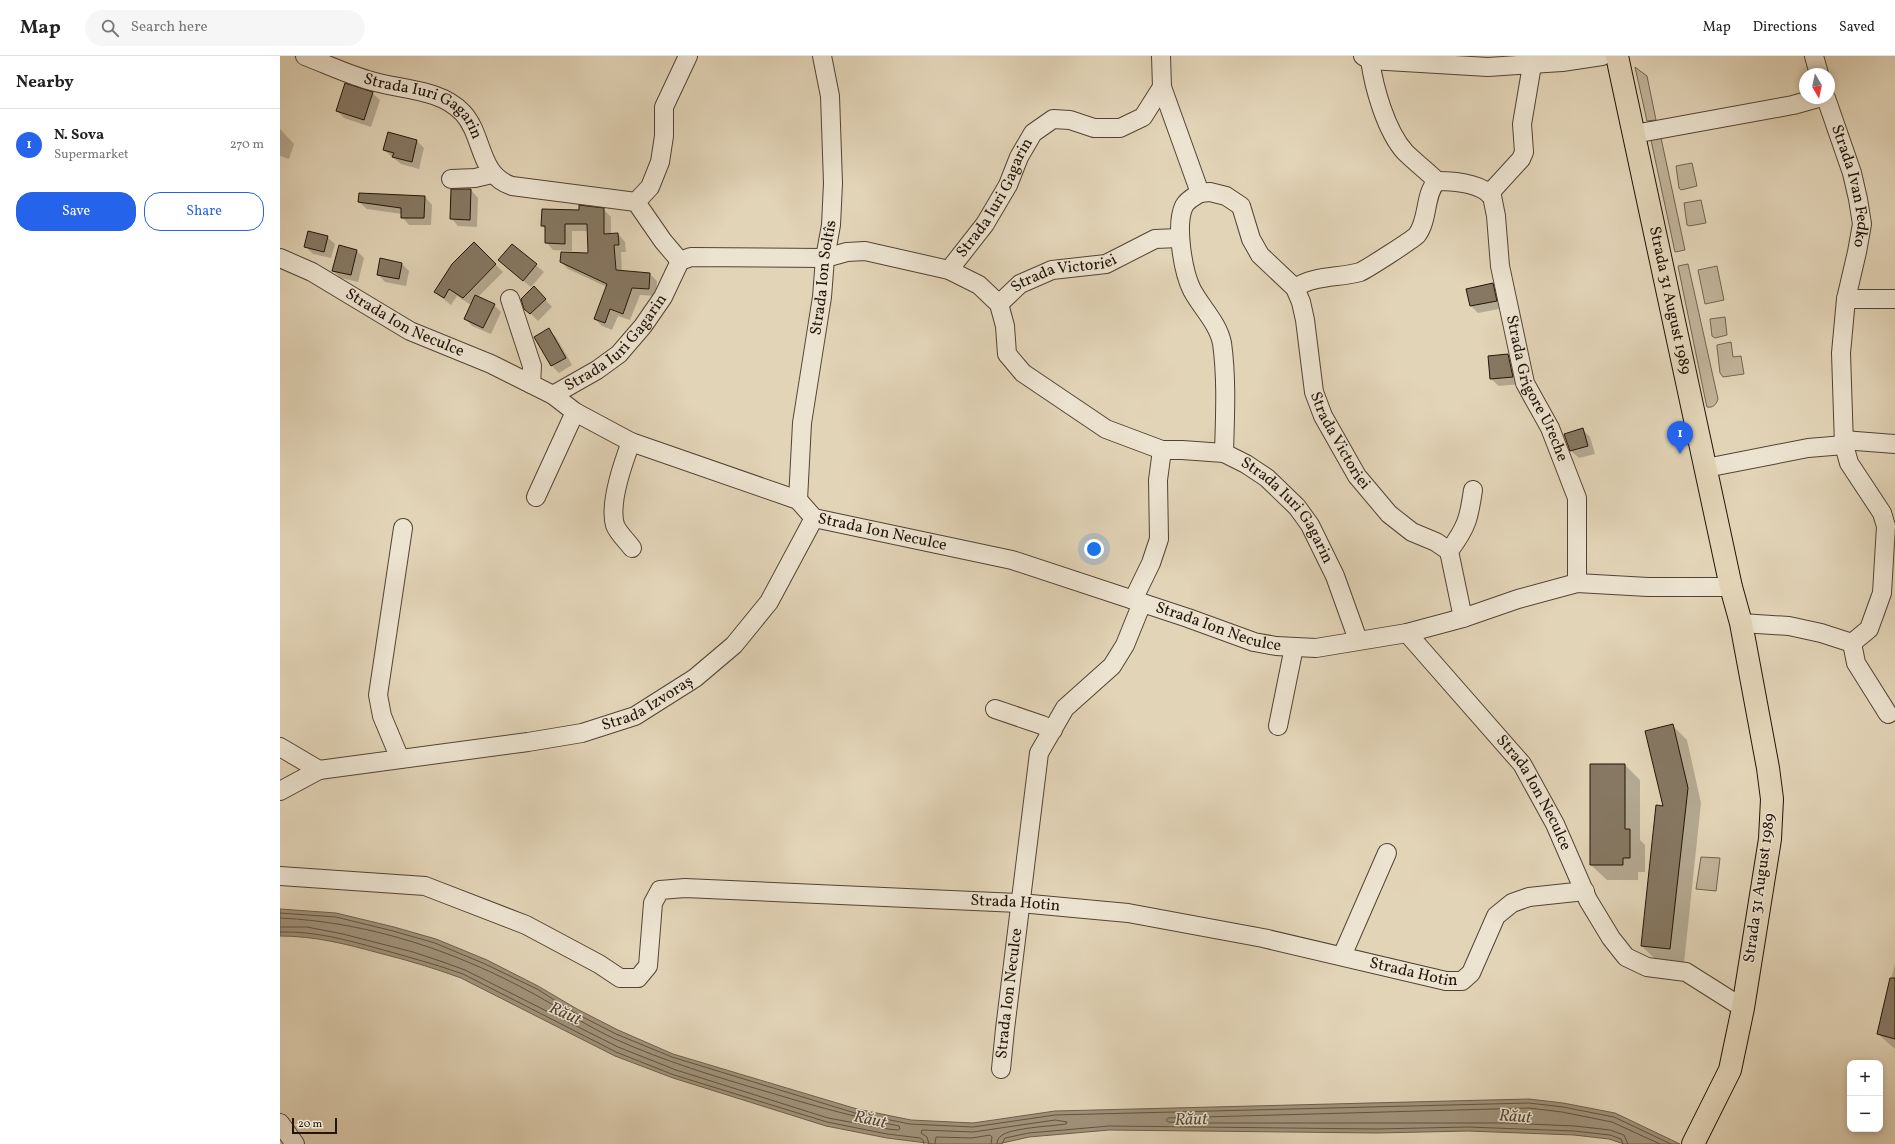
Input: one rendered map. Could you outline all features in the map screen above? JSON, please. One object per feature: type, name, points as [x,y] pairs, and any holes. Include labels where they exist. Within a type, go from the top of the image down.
[{"type":"main road","name":"Strada 31 August 1989","points":[[1617,56],[1731,587],[1741,624],[1766,755],[1772,799],[1768,855],[1737,1041],[1726,1080],[1693,1144]]},
{"type":"street","name":"Strada Iuri Gagarin","points":[[305,56],[332,60],[368,80],[424,93],[449,101],[463,113],[472,126],[492,174]]},
{"type":"street","points":[[636,202],[650,187],[660,162],[664,136],[664,107],[688,56]]},
{"type":"street","name":"Strada Ion Soltîs","points":[[798,500],[802,424],[822,297],[825,258],[831,225],[833,183],[830,96],[822,56]]},
{"type":"street","points":[[1161,56],[1162,87],[1200,193],[1191,198],[1184,206],[1179,238],[1191,289],[1214,324],[1221,341],[1225,404],[1224,453]]},
{"type":"street","points":[[1532,65],[1522,124],[1524,152],[1521,159],[1489,194],[1468,184],[1438,181],[1405,152],[1397,141],[1379,100],[1367,58],[1488,67],[1532,65],[1602,56]]},
{"type":"street","points":[[1814,56],[1817,68]]},
{"type":"street","name":"Strada Iuri Gagarin","points":[[949,270],[985,224],[1008,185],[1019,157],[1033,133],[1053,119],[1070,120],[1094,128],[1120,128],[1143,117],[1162,87]]},
{"type":"street","points":[[1634,134],[1799,103]]},
{"type":"street","name":"Strada Ivan Fedko","points":[[1828,104],[1852,173],[1862,224],[1858,252],[1846,299],[1841,353],[1844,443],[1849,463],[1885,520],[1885,554],[1888,595],[1869,629],[1852,644]]},
{"type":"street","points":[[451,179],[475,178],[492,174],[502,183],[512,186],[636,202],[663,241],[680,261]]},
{"type":"street","points":[[1295,288],[1303,283],[1361,271],[1417,235],[1425,216],[1431,190],[1438,181]]},
{"type":"street","name":"Strada Victoriei","points":[[1200,193],[1210,192],[1226,196],[1241,206],[1251,240],[1260,255],[1295,288],[1301,302],[1305,320],[1314,392],[1337,443],[1357,476],[1389,514],[1412,532],[1436,542],[1449,551]]},
{"type":"street","name":"Strada Grigore Ureche","points":[[1489,194],[1494,201],[1500,266],[1525,383],[1550,428],[1577,498],[1577,583]]},
{"type":"street","name":"Strada Victoriei","points":[[999,304],[1020,284],[1052,270],[1106,264],[1155,239],[1179,238]]},
{"type":"street","name":"Strada Iuri Gagarin","points":[[553,395],[597,370],[619,354],[643,326],[663,297],[680,261],[691,256],[825,258],[846,252],[865,251],[949,270],[979,285],[999,304],[1006,326],[1007,354],[1023,373],[1106,429],[1162,450],[1224,453],[1246,464],[1267,478],[1297,507],[1310,526],[1335,576],[1358,640]]},
{"type":"street","name":"Strada Ion Neculce","points":[[280,258],[312,272],[410,331],[491,364],[553,395],[576,412],[631,442],[798,500],[814,518],[844,526],[1012,560],[1138,601],[1254,642],[1316,648],[1407,633],[1522,764],[1555,824],[1585,891],[1611,938],[1626,957],[1647,967],[1686,972],[1743,1008]]},
{"type":"street","points":[[510,299],[532,366],[531,384]]},
{"type":"street","points":[[1846,299],[1895,299]]},
{"type":"street","points":[[536,497],[576,412]]},
{"type":"street","points":[[631,442],[625,457],[614,504],[616,527],[632,548]]},
{"type":"street","points":[[1706,468],[1808,448],[1844,443],[1895,444]]},
{"type":"street","points":[[1138,601],[1159,539],[1158,480],[1162,450]]},
{"type":"street","points":[[1463,618],[1449,551],[1462,533],[1470,514],[1473,490]]},
{"type":"street","name":"Strada Izvoraș","points":[[319,770],[528,742],[582,733],[635,716],[695,678],[734,645],[769,602],[814,518]]},
{"type":"street","points":[[400,759],[382,716],[378,695],[403,528]]},
{"type":"street","points":[[1407,633],[1463,618],[1518,598],[1577,583],[1648,587],[1731,587]]},
{"type":"street","name":"Strada Ion Neculce","points":[[1001,1070],[1039,753],[1066,708],[1112,666],[1125,645],[1138,601]]},
{"type":"street","points":[[1741,624],[1790,626],[1821,633],[1852,644],[1856,663],[1888,714]]},
{"type":"street","name":"Strada Ion Neculce","points":[[1278,726],[1294,647]]},
{"type":"street","points":[[995,709],[1042,725],[1052,730]]},
{"type":"street","points":[[280,747],[319,770]]},
{"type":"street","points":[[280,791],[319,770]]},
{"type":"street","points":[[1342,956],[1386,853]]},
{"type":"street","name":"Strada Hotin","points":[[280,876],[425,886],[526,925],[599,964],[620,978],[638,978],[648,966],[653,903],[660,890],[685,888],[1020,903],[1128,912],[1263,938],[1446,981],[1462,981],[1471,973],[1496,916],[1512,903],[1529,897],[1585,891]]},
{"type":"street","points":[[280,1123],[295,1144]]},
{"type":"shaded area","points":[[1635,67],[1647,76],[1656,120],[1647,121]]},
{"type":"shaded area","points":[[1655,137],[1661,138],[1685,250],[1675,252],[1651,140]]},
{"type":"shaded area","points":[[1692,163],[1697,186],[1681,190],[1679,188],[1676,166]]},
{"type":"shaded area","points":[[1701,200],[1706,223],[1689,226],[1687,225],[1684,203]]},
{"type":"shaded area","points":[[1688,264],[1718,399],[1711,407],[1707,407],[1706,403],[1678,266]]},
{"type":"shaded area","points":[[1717,266],[1724,300],[1705,304],[1698,270]]},
{"type":"shaded area","points":[[1725,317],[1727,335],[1715,338],[1712,336],[1710,319]]},
{"type":"shaded area","points":[[1731,342],[1733,357],[1741,356],[1744,374],[1723,377],[1720,373],[1717,345]]},
{"type":"shaded area","points":[[1701,857],[1720,858],[1716,891],[1696,889]]},
{"type":"water","name":"Răut","points":[[280,909],[336,913],[436,939],[487,960],[618,1030],[673,1054],[857,1109],[911,1120],[973,1123],[1055,1111],[1529,1099],[1563,1103],[1615,1113],[1680,1144],[1624,1144],[1609,1139],[1574,1135],[1468,1131],[1377,1133],[1109,1130],[1029,1137],[998,1144],[935,1144],[887,1138],[826,1126],[673,1078],[615,1056],[461,978],[441,971],[400,958],[342,944],[306,937],[280,936]]},
{"type":"building","points":[[345,83],[373,92],[364,120],[336,111]]},
{"type":"building","points":[[388,132],[417,140],[412,162],[392,157],[394,153],[383,150]]},
{"type":"building","points":[[451,189],[471,189],[470,220],[450,219]]},
{"type":"building","points":[[359,193],[425,196],[424,218],[401,218],[401,208],[358,202]]},
{"type":"building","points":[[579,205],[604,208],[604,234],[618,233],[619,245],[614,245],[616,270],[650,273],[649,289],[632,288],[623,314],[610,309],[605,323],[594,319],[607,284],[560,262],[561,252],[588,253],[587,224],[565,224],[565,244],[545,243],[545,226],[541,226],[542,209],[579,210]]},
{"type":"building","points":[[308,231],[328,236],[324,252],[304,247]]},
{"type":"building","points":[[474,242],[496,264],[463,298],[449,289],[444,298],[434,292],[452,264]]},
{"type":"building","points":[[512,244],[537,264],[523,281],[498,260]]},
{"type":"building","points":[[339,245],[357,250],[351,275],[332,271]]},
{"type":"building","points":[[380,258],[402,263],[399,279],[377,275]]},
{"type":"building","points":[[1493,283],[1497,301],[1470,306],[1466,289]]},
{"type":"building","points":[[534,286],[546,299],[530,314],[524,309],[521,299]]},
{"type":"building","points":[[475,295],[495,304],[483,328],[464,319]]},
{"type":"building","points":[[549,328],[566,358],[551,366],[534,337]]},
{"type":"building","points":[[1508,354],[1513,377],[1490,379],[1488,356]]},
{"type":"building","points":[[1583,428],[1588,446],[1570,451],[1564,434]]},
{"type":"building","points":[[1673,724],[1688,788],[1670,949],[1641,946],[1656,805],[1663,806],[1645,731]]},
{"type":"building","points":[[1590,764],[1625,764],[1625,829],[1630,829],[1630,858],[1623,858],[1623,865],[1590,865]]},
{"type":"building","points":[[1890,978],[1895,978],[1895,1039],[1877,1034]]},
{"type":"place","name":"N. Sova","points":[[1680,454]]}]
